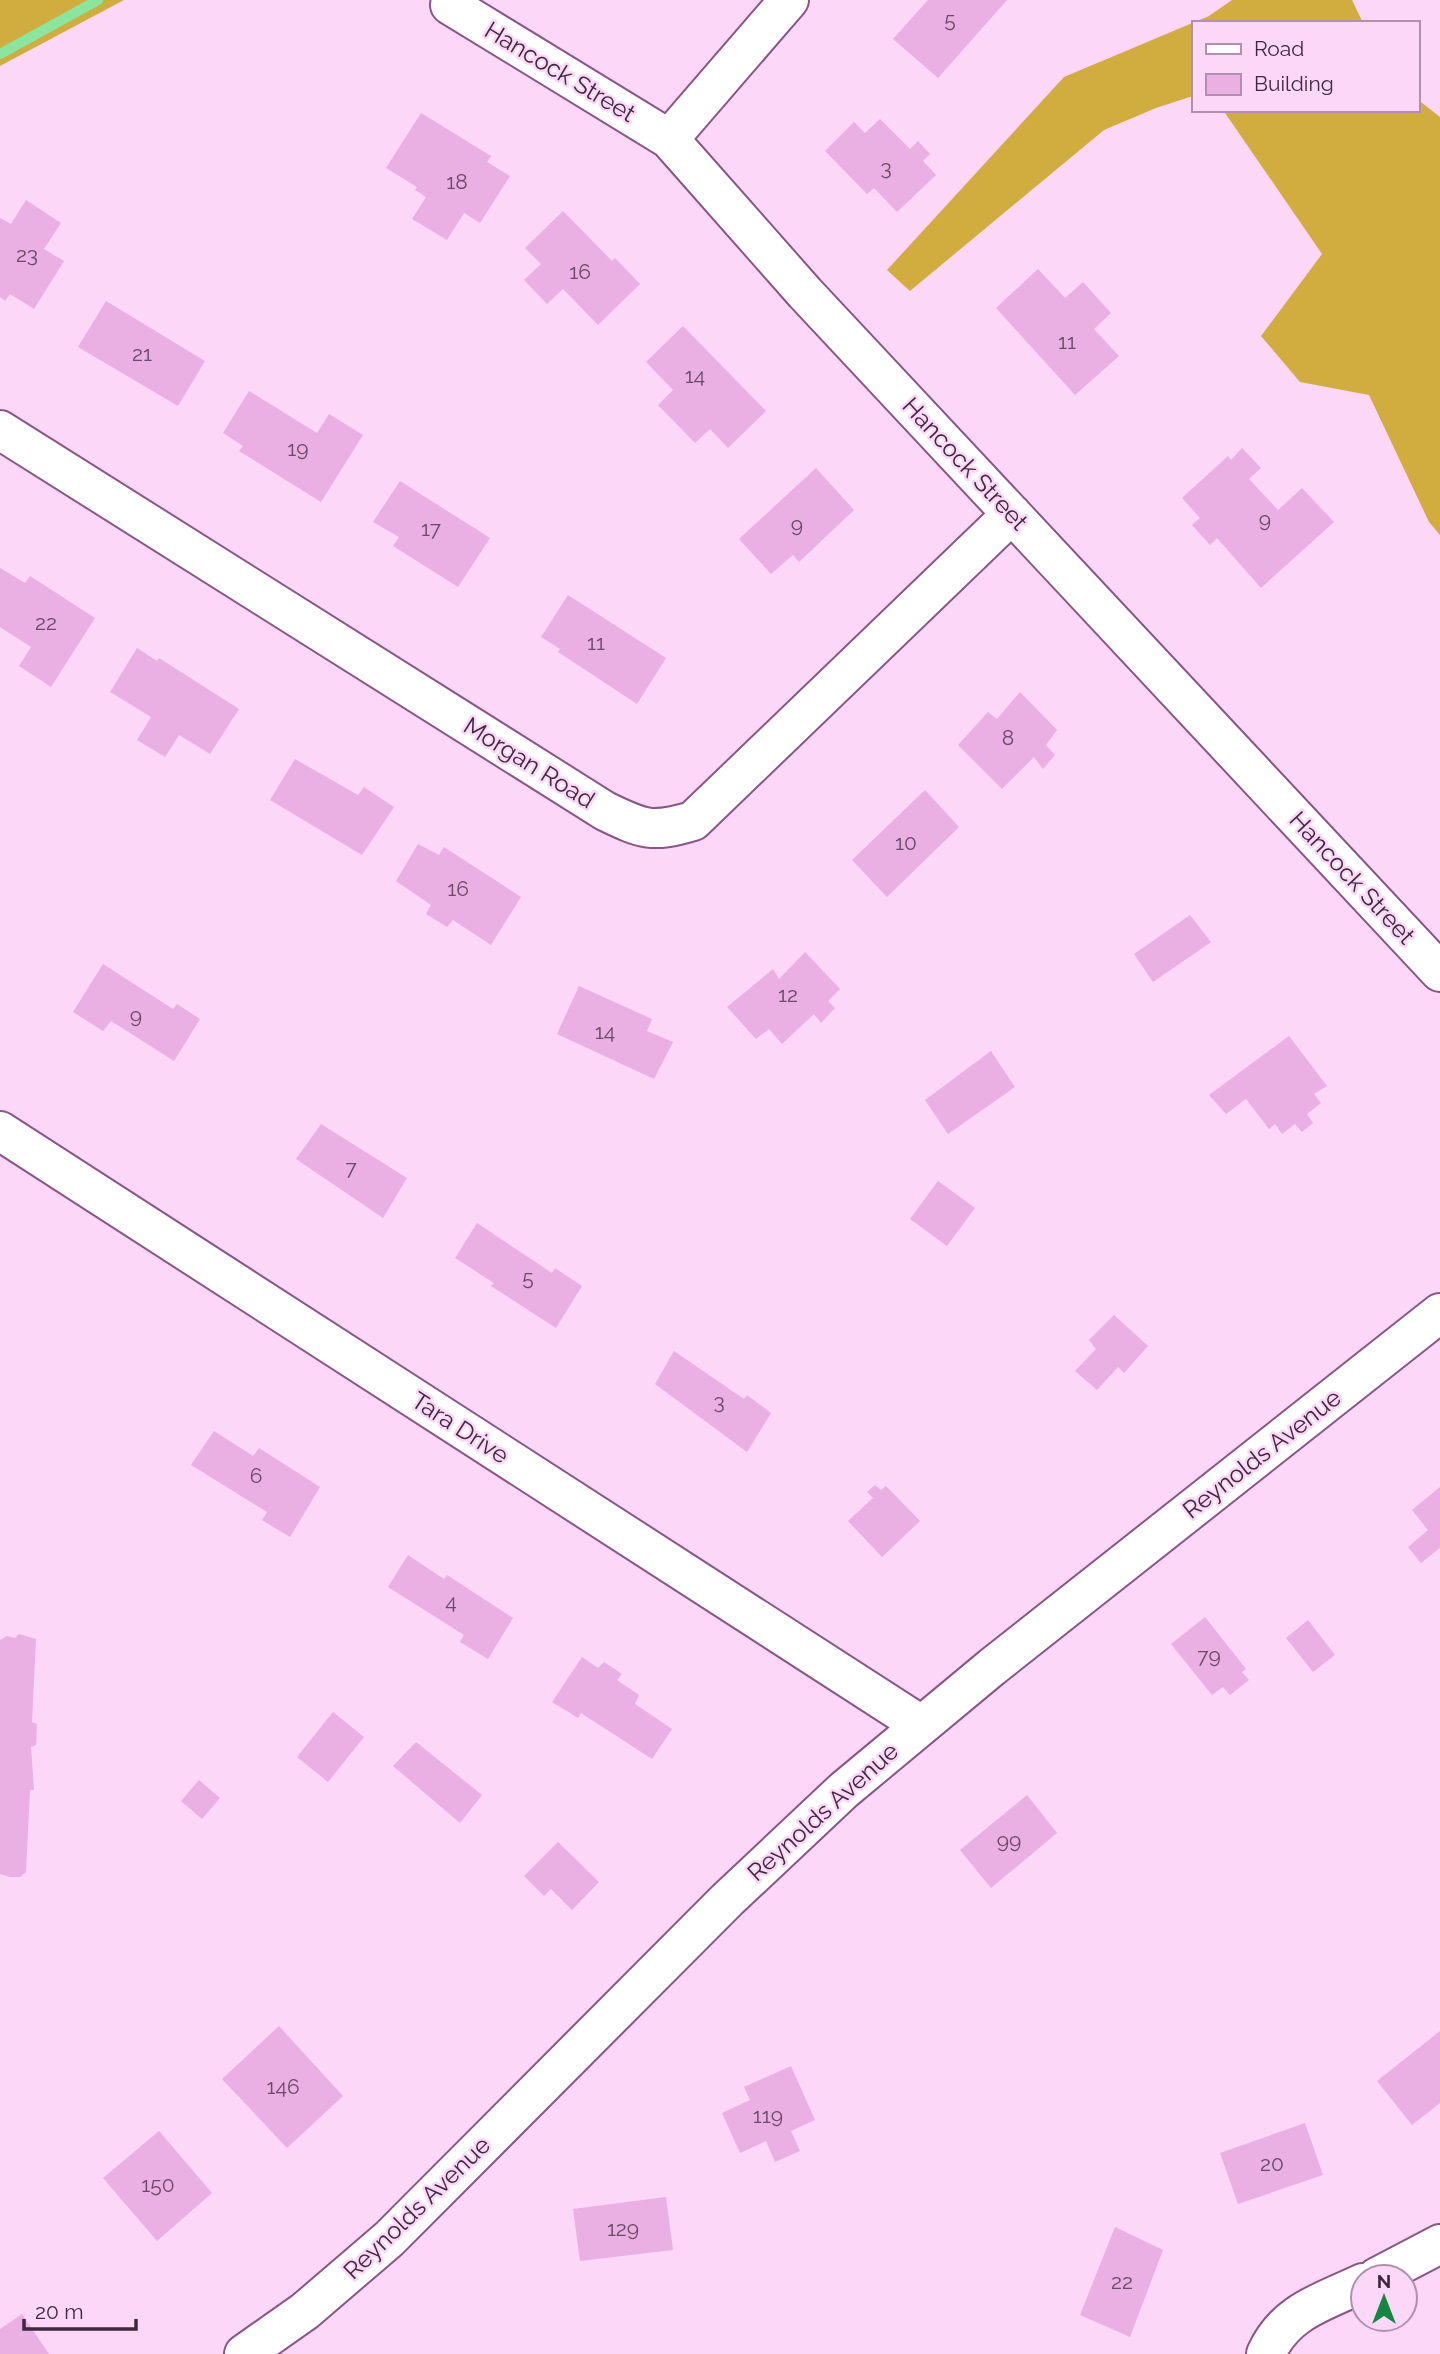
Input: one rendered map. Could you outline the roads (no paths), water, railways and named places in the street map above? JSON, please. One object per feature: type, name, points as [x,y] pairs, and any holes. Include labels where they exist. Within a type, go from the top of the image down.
[{"type":"street","points":[[669,139],[789,0]]},
{"type":"street","name":"Hancock Street","points":[[450,5],[669,139],[805,293],[1440,972]]},
{"type":"street","name":"Morgan Road","points":[[0,430],[605,811],[631,824],[661,831],[694,821],[1012,514]]},
{"type":"street","name":"Tara Drive","points":[[0,1131],[921,1725]]},
{"type":"street","name":"Reynolds Avenue","points":[[244,2354],[286,2340],[727,1900],[844,1790],[921,1725],[1440,1313]]},
{"type":"street","points":[[1404,2263],[1440,2244]]},
{"type":"street","points":[[1266,2354],[1273,2337],[1290,2318],[1349,2290]]},
{"type":"waterway","points":[[0,54],[98,0]]}]
